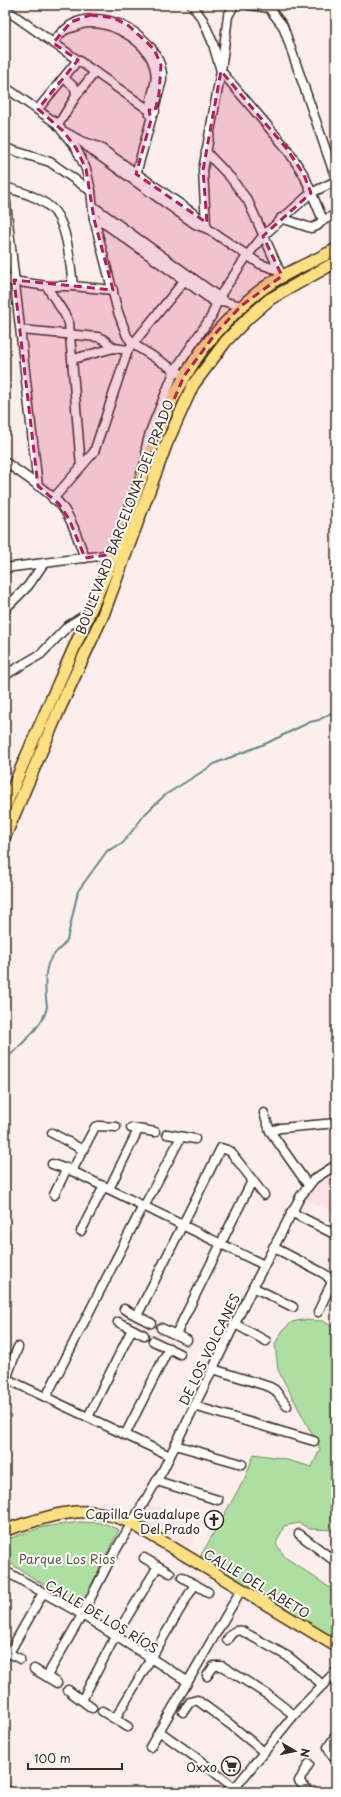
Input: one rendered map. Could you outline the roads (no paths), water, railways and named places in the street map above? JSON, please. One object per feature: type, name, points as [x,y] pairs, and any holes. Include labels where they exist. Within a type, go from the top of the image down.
[{"type":"main road","name":"BOULEVARD BARCELONA-DEL PRADO","points":[[5,836],[59,710],[103,615],[166,445],[193,385],[226,340],[248,318],[270,299],[331,261],[336,249]]},
{"type":"main road","name":"BOULEVARD BARCELONA-DEL PRADO","points":[[5,807],[36,731],[81,633],[114,554],[167,413],[180,373],[241,306],[269,284],[280,273],[331,261]]},
{"type":"main road","name":"CALLE DEL ABETO","points":[[5,1530],[69,1512],[108,1515],[133,1524],[336,1646]]},
{"type":"street","points":[[192,5],[206,27],[221,71],[287,149],[304,174],[323,220]]},
{"type":"street","points":[[207,227],[203,170],[221,71],[228,16],[234,5]]},
{"type":"street","points":[[72,359],[114,348],[131,347],[180,373],[211,317],[218,300],[263,236],[281,218],[311,193],[336,180],[283,26],[269,8],[249,5]]},
{"type":"street","points":[[5,9],[152,111]]},
{"type":"street","points":[[53,43],[65,30],[89,22],[120,29],[141,46],[150,57],[156,71],[151,120],[136,174]]},
{"type":"street","points":[[38,109],[78,60]]},
{"type":"street","points":[[60,128],[76,96],[95,72]]},
{"type":"street","points":[[64,78],[75,88],[76,96]]},
{"type":"street","points":[[5,87],[38,109],[60,128],[81,141],[195,224],[207,227]]},
{"type":"street","points":[[5,95],[14,93]]},
{"type":"street","points":[[60,128],[76,148],[86,169],[94,207],[94,218],[118,312],[131,347]]},
{"type":"street","points":[[81,141],[99,147],[197,216],[207,227],[248,256],[267,268],[280,273]]},
{"type":"street","points":[[5,148],[50,162],[91,191]]},
{"type":"street","points":[[206,152],[230,177],[248,201],[280,273]]},
{"type":"street","points":[[5,187],[30,194],[51,207],[60,218],[69,255],[73,286]]},
{"type":"street","points":[[5,195],[9,280],[21,330],[38,486]]},
{"type":"street","points":[[94,207],[218,300]]},
{"type":"street","points":[[281,218],[311,228],[317,226],[323,220],[336,215]]},
{"type":"street","points":[[94,218],[101,221],[184,281],[218,300],[241,306]]},
{"type":"street","points":[[9,280],[47,286],[73,286],[113,290]]},
{"type":"street","points":[[53,498],[94,452],[131,347],[184,281]]},
{"type":"street","points":[[47,286],[50,293],[65,314],[69,324],[81,467]]},
{"type":"street","points":[[21,330],[98,337],[114,348]]},
{"type":"street","points":[[5,464],[38,486],[59,504],[70,519],[85,558]]},
{"type":"street","points":[[5,568],[114,554]]},
{"type":"street","points":[[5,609],[28,586],[44,563]]},
{"type":"street","points":[[5,675],[41,654],[68,626],[90,611]]},
{"type":"street","points":[[68,626],[81,633]]},
{"type":"street","points":[[264,1113],[270,1131],[308,1185]]},
{"type":"street","points":[[270,1131],[281,1128],[336,1123]]},
{"type":"street","points":[[54,1195],[83,1150],[95,1127],[116,1127]]},
{"type":"street","points":[[81,1231],[106,1187],[134,1129],[155,1132]]},
{"type":"street","points":[[52,1133],[83,1150]]},
{"type":"street","points":[[167,1134],[195,1139]]},
{"type":"street","points":[[46,1397],[181,1137]]},
{"type":"street","points":[[137,1316],[220,1150],[226,1148],[230,1150],[264,1195]]},
{"type":"street","points":[[52,1164],[70,1169],[264,1265]]},
{"type":"street","name":"DE LOS VOLCANES","points":[[47,1676],[82,1615],[110,1560],[133,1524],[157,1481],[273,1247],[292,1212],[308,1185],[322,1172],[336,1165]]},
{"type":"street","points":[[176,1334],[252,1181]]},
{"type":"street","points":[[292,1212],[336,1235]]},
{"type":"street","points":[[273,1247],[321,1272],[334,1284],[318,1312]]},
{"type":"street","points":[[253,1287],[293,1307]]},
{"type":"street","points":[[124,1308],[151,1323]]},
{"type":"street","points":[[118,1322],[144,1335]]},
{"type":"street","points":[[235,1324],[266,1340]]},
{"type":"street","points":[[161,1328],[187,1340]]},
{"type":"street","points":[[88,1417],[132,1329]]},
{"type":"street","points":[[153,1341],[180,1354]]},
{"type":"street","points":[[18,1347],[6,1379],[170,1456]]},
{"type":"street","points":[[126,1435],[169,1348]]},
{"type":"street","points":[[213,1369],[276,1390],[287,1406]]},
{"type":"street","points":[[194,1406],[314,1441]]},
{"type":"street","points":[[175,1445],[242,1464]]},
{"type":"street","points":[[157,1481],[218,1500]]},
{"type":"street","points":[[299,1534],[336,1562]]},
{"type":"street","points":[[144,1558],[170,1573]]},
{"type":"street","points":[[82,1700],[116,1637],[158,1566]]},
{"type":"street","name":"CALLE DE LOS RÍOS","points":[[6,1574],[82,1615],[151,1660],[187,1681]]},
{"type":"street","points":[[182,1577],[208,1592]]},
{"type":"street","points":[[115,1719],[195,1584]]},
{"type":"street","points":[[150,1747],[241,1590]]},
{"type":"street","points":[[20,1659],[7,1652],[43,1593]]},
{"type":"street","points":[[227,1640],[232,1633],[242,1631],[289,1657],[323,1685]]},
{"type":"street","points":[[207,1676],[214,1666],[222,1666],[268,1695],[294,1715]]},
{"type":"street","points":[[34,1669],[57,1683]]},
{"type":"street","points":[[159,1731],[198,1759],[236,1790],[294,1715],[336,1671]]},
{"type":"street","points":[[68,1690],[92,1708]]},
{"type":"street","points":[[183,1712],[190,1702],[197,1700],[264,1752]]},
{"type":"street","points":[[102,1711],[128,1727]]},
{"type":"street","points":[[336,1735],[328,1748],[331,1754],[336,1758]]},
{"type":"street","points":[[309,1764],[299,1781],[309,1792]]},
{"type":"street","points":[[5,1789],[9,1792]]},
{"type":"waterway","points":[[5,1060],[30,1036],[41,1022],[45,1014],[47,1007],[46,972],[48,964],[52,957],[67,940],[78,891],[107,851],[123,843],[145,814],[165,795],[216,763],[267,743],[310,722],[319,720],[336,710]]},
{"type":"place","name":"Capilla Guadalupe Del Prado","points":[[214,1520]]},
{"type":"place","name":"Oxxo","points":[[231,1766]]},
{"type":"park label","name":"Parque Los Rios","points":[[67,1558]]}]
